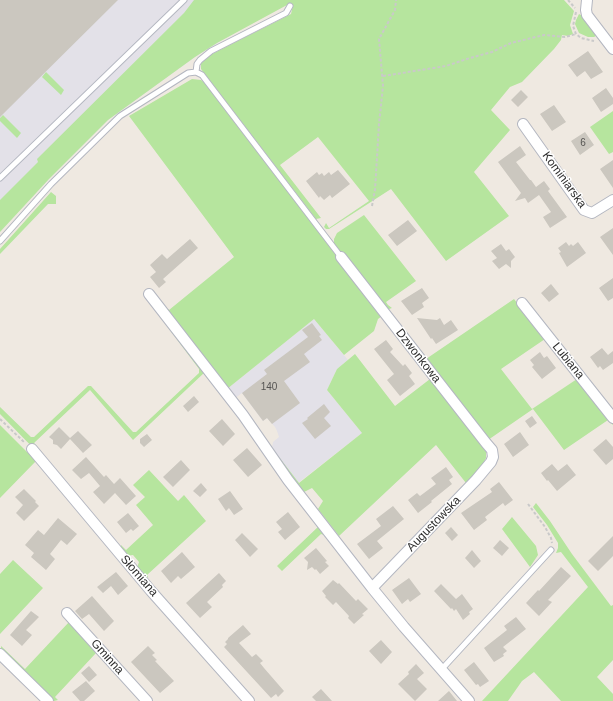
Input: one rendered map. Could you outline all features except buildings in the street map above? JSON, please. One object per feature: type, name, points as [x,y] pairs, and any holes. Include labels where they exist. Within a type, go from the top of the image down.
[{"type":"street","points":[[588,0],[586,10],[587,15],[613,50]]},
{"type":"street","name":"Kominiarska","points":[[523,124],[584,210],[592,213],[613,200]]},
{"type":"street","name":"Dzwonkowa","points":[[341,257],[486,442],[492,450],[493,457]]},
{"type":"street","points":[[149,294],[243,416],[288,480],[372,588],[469,701]]},
{"type":"street","name":"Lubiana","points":[[522,303],[613,418]]},
{"type":"street","name":"Słomiana","points":[[32,449],[151,591],[249,701]]},
{"type":"street","name":"Augustowska","points":[[372,588],[476,480],[491,462],[493,457]]},
{"type":"street","name":"Gminna","points":[[67,613],[147,701]]},
{"type":"street","points":[[0,654],[48,701]]},
{"type":"lane","points":[[0,178],[184,0]]},
{"type":"lane","points":[[196,72],[197,64],[211,51],[286,13],[290,6]]},
{"type":"lane","points":[[0,241],[50,184],[116,120],[188,73],[196,72],[202,75],[341,257]]},
{"type":"lane","points":[[441,670],[551,550]]},
{"type":"path","points":[[372,206],[378,132],[383,98],[383,76],[379,39],[395,10],[396,0]]},
{"type":"path","points":[[568,0],[577,9],[572,26],[576,34],[581,38],[589,40],[606,40]]},
{"type":"path","points":[[383,76],[446,66],[492,52],[511,43],[544,35],[565,37],[576,34]]},
{"type":"path","points":[[0,419],[32,449]]},
{"type":"path","points":[[528,504],[551,538],[551,550]]},
{"type":"shaded area","points":[[0,0],[287,0],[195,57],[108,120],[49,179],[0,232]]},
{"type":"shaded area","points":[[314,319],[348,360],[337,369],[327,390],[362,433],[298,483],[272,448],[273,442],[279,437],[275,427],[267,418],[263,421],[242,393],[234,399],[227,389]]},
{"type":"green space","points":[[194,0],[564,0],[574,11],[570,25],[573,34],[568,36],[562,35],[561,40],[554,49],[522,82],[510,87],[491,110],[510,130],[474,172],[509,216],[446,261],[391,189],[329,229],[326,229],[324,227],[326,223],[329,228],[369,201],[318,137],[280,165],[321,218],[316,219],[201,69],[201,63],[208,56],[291,14],[293,5],[287,5],[217,43],[195,57],[108,120],[49,179],[0,232],[0,200],[38,162],[37,159],[184,13]]},
{"type":"green space","points":[[579,14],[586,18],[596,36],[588,37],[579,33],[575,24]]},
{"type":"green space","points":[[46,72],[64,90],[61,95],[42,77]]},
{"type":"green space","points":[[192,79],[201,80],[208,85],[382,316],[378,319],[374,331],[344,355],[314,319],[227,389],[168,313],[168,309],[169,310],[234,257],[129,116]]},
{"type":"green space","points":[[613,111],[613,152],[609,154],[590,127]]},
{"type":"green space","points":[[3,115],[21,133],[17,138],[0,121],[0,118]]},
{"type":"green space","points":[[51,192],[56,196],[56,204],[48,204],[0,254],[0,249]]},
{"type":"green space","points":[[364,215],[416,281],[386,302],[392,308],[389,309],[385,309],[376,299],[334,244],[334,239],[337,233]]},
{"type":"green space","points":[[144,293],[205,372],[133,440],[90,390],[34,443],[44,455],[42,457],[0,414],[0,407],[31,437],[34,437],[88,386],[91,386],[133,432],[136,432],[199,373],[199,369],[143,294]]},
{"type":"green space","points":[[514,299],[545,339],[501,369],[532,409],[577,379],[613,422],[613,425],[608,420],[564,450],[533,409],[488,440],[426,359]]},
{"type":"green space","points":[[355,354],[395,406],[430,379],[421,368],[424,368],[481,443],[486,451],[486,458],[481,468],[466,483],[436,445],[339,536],[318,509],[323,501],[312,488],[304,492],[299,488],[272,448],[299,483],[362,433],[327,390],[337,369]]},
{"type":"green space","points":[[0,425],[36,461],[0,498]]},
{"type":"green space","points":[[149,470],[178,501],[184,495],[206,521],[147,575],[148,577],[145,579],[137,568],[139,562],[133,555],[126,556],[121,550],[121,545],[126,550],[153,525],[136,505],[145,497],[133,485]]},
{"type":"green space","points":[[536,503],[611,606],[613,605],[613,660],[597,677],[613,694],[613,701],[561,701],[534,672],[522,681],[508,701],[482,701],[588,587],[561,552],[556,553],[558,543],[547,525],[533,507]]},
{"type":"green space","points":[[512,517],[536,546],[538,555],[530,567],[502,529]]},
{"type":"green space","points":[[320,525],[330,540],[328,542],[329,540],[321,534],[282,571],[277,566]]},
{"type":"green space","points":[[13,560],[43,588],[0,634],[0,574]]},
{"type":"green space","points":[[69,622],[114,670],[113,671],[96,653],[55,697],[58,700],[54,701],[1,650],[1,646],[25,669]]}]
